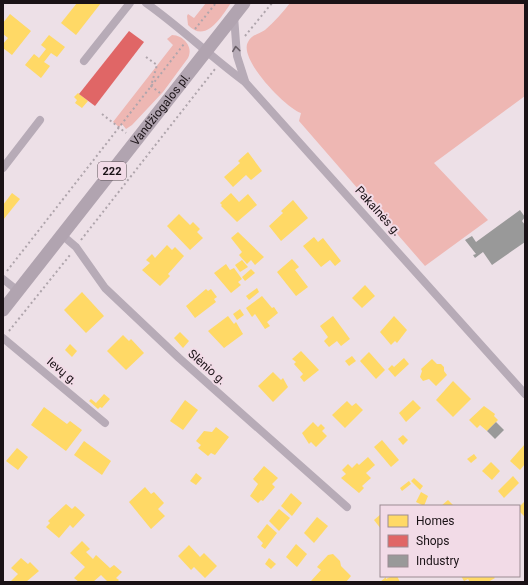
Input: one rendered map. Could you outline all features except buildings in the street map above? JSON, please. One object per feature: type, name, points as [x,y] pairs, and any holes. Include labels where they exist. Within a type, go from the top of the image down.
[{"type":"main road","name":"Vandžiogalos pl.","points":[[3,310],[244,3]]},
{"type":"street","points":[[84,62],[130,3]]},
{"type":"street","name":"Pakalnės g.","points":[[146,3],[190,36],[220,63],[245,82],[525,394]]},
{"type":"street","points":[[234,16],[236,47],[240,71],[245,82]]},
{"type":"street","points":[[3,168],[40,120]]},
{"type":"street","name":"Slėnio g.","points":[[62,236],[76,247],[102,284],[179,358],[347,507]]},
{"type":"street","points":[[4,277],[18,291]]},
{"type":"street","name":"Ievų g.","points":[[3,338],[105,423]]},
{"type":"path","points":[[4,277],[216,3]]},
{"type":"path","points":[[236,47],[272,3]]},
{"type":"path","points":[[146,57],[157,65],[151,86]]},
{"type":"path","points":[[3,338],[76,247],[181,110],[220,63]]},
{"type":"path","points":[[102,114],[126,132]]},
{"type":"shaded area","points":[[206,3],[231,3],[218,21],[207,30],[201,32],[188,25],[187,16],[188,14],[194,18]]},
{"type":"shaded area","points":[[290,3],[525,3],[525,96],[434,163],[488,220],[425,266],[299,121],[301,113],[275,93],[256,71],[250,60],[247,50],[249,40],[253,36],[265,30]]},
{"type":"shaded area","points":[[172,35],[180,37],[186,42],[190,50],[188,58],[163,92],[132,125],[126,129],[122,124],[119,127],[113,122],[173,45],[167,39]]}]
